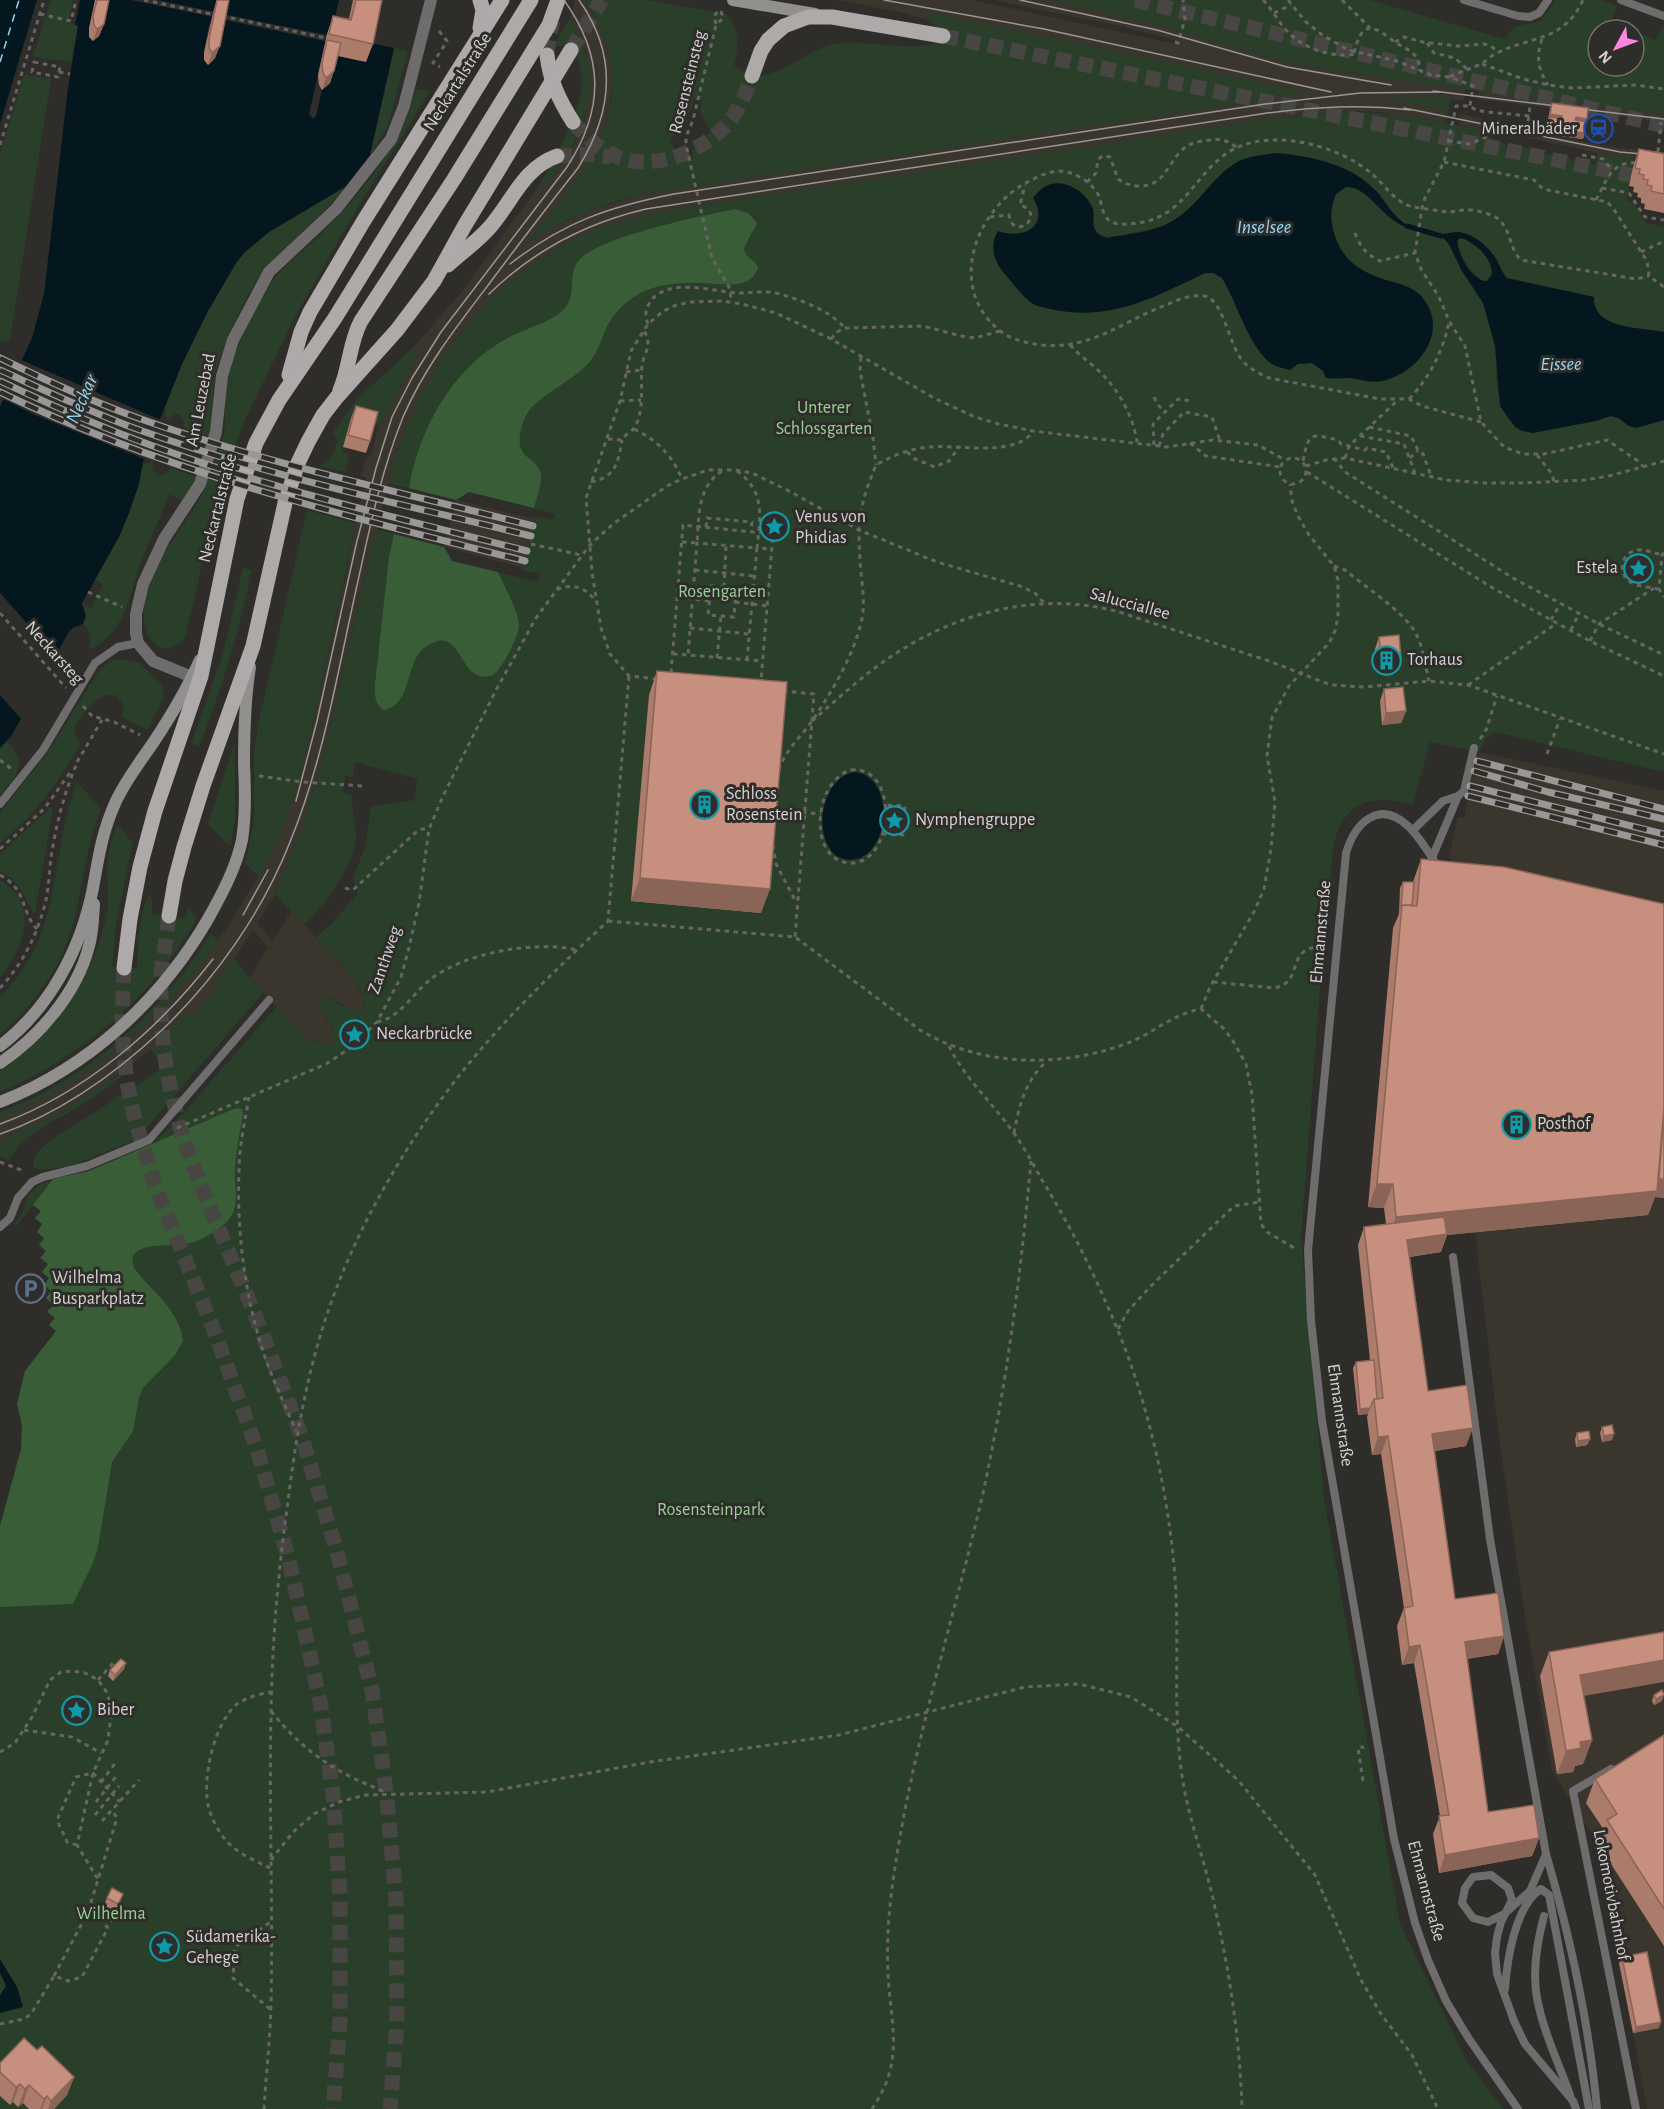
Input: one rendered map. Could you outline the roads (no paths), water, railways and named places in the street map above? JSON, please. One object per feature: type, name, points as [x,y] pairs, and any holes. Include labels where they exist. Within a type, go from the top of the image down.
[{"type":"main road","points":[[479,34],[483,18],[480,0]]},
{"type":"main road","points":[[279,400],[290,374],[301,332],[310,312],[502,0]]},
{"type":"main road","name":"Neckartalstraße","points":[[0,1046],[19,1030],[40,1006],[61,974],[81,931],[104,831],[117,798],[174,711],[192,677],[210,633],[237,499],[256,443],[279,400],[335,318],[531,0]]},
{"type":"main road","points":[[169,916],[175,881],[195,807],[253,646],[278,533],[298,463],[315,428],[344,381],[351,344],[361,321],[549,25],[558,0]]},
{"type":"main road","points":[[733,0],[943,36]]},
{"type":"main road","points":[[752,76],[761,51],[779,29],[808,17],[832,17]]},
{"type":"main road","points":[[434,281],[465,225],[572,50]]},
{"type":"main road","points":[[548,55],[552,82],[573,122]]},
{"type":"main road","points":[[332,403],[397,330],[434,281],[455,258],[486,232],[536,167],[557,156]]},
{"type":"main road","points":[[124,968],[129,919],[140,867],[155,811],[201,676],[210,633]]},
{"type":"main road","points":[[0,1102],[64,1071],[120,1028],[173,970],[216,906],[234,866],[242,839],[245,806],[246,711],[253,646]]},
{"type":"main road","points":[[0,1063],[44,1024],[64,999],[81,967],[92,934],[95,873]]},
{"type":"street","name":"Am Leuzebad","points":[[138,644],[136,614],[143,584],[164,539],[200,484],[216,432],[222,376],[233,340],[269,272],[336,209],[391,139],[404,106],[431,0]]},
{"type":"street","points":[[138,644],[153,661],[192,677]]},
{"type":"lane","points":[[1464,0],[1526,17],[1539,14],[1548,0]]},
{"type":"lane","points":[[1621,0],[1664,16]]},
{"type":"lane","points":[[0,804],[43,750],[96,663],[118,647],[138,644]]},
{"type":"lane","points":[[1432,858],[1458,796],[1464,790],[1474,748]]},
{"type":"lane","points":[[1413,830],[1443,801],[1458,796]]},
{"type":"lane","name":"Ehmannstraße","points":[[1445,877],[1413,830],[1399,819],[1383,814],[1368,818],[1354,832],[1346,853],[1308,1250],[1311,1320],[1322,1421],[1392,1828],[1405,1888],[1428,1960],[1446,2001],[1469,2039],[1518,2109]]},
{"type":"lane","points":[[0,1227],[10,1218],[18,1198],[37,1179],[87,1166],[149,1140],[270,1000]]},
{"type":"lane","points":[[1453,1257],[1490,1539],[1546,1854],[1568,1938],[1594,2076],[1597,2109]]},
{"type":"lane","name":"Lokomotivbahnhof","points":[[1623,1762],[1573,1791],[1636,2109]]},
{"type":"lane","points":[[1546,1854],[1530,1891],[1504,1914],[1488,1922],[1473,1918],[1462,1904],[1466,1888],[1473,1877],[1491,1875],[1508,1888],[1512,1900],[1501,1922],[1497,1937],[1495,1953],[1497,1974],[1525,2044],[1574,2105]]},
{"type":"lane","points":[[1505,1994],[1512,1937],[1532,1894],[1541,1888],[1549,1895],[1589,2109]]},
{"type":"lane","points":[[1544,1916],[1538,1940],[1535,1979],[1537,1999],[1574,2105]]},
{"type":"water","points":[[0,0],[37,0],[0,124]]},
{"type":"water","name":"Neckar","points":[[80,0],[95,0],[89,34],[93,41],[100,35],[107,0],[339,0],[331,35],[327,34],[309,114],[313,119],[316,116],[322,90],[330,83],[337,56],[366,62],[370,43],[394,48],[370,155],[345,187],[269,232],[245,252],[208,311],[182,364],[143,462],[139,484],[119,537],[82,603],[86,616],[83,624],[68,633],[12,735],[0,748],[0,407],[32,338],[44,294],[68,88],[78,26],[75,25]],"holes":[[[219,5],[217,54],[208,65],[205,53],[207,34],[212,16]]]},
{"type":"water","name":"Inselsee","points":[[1275,153],[1328,162],[1352,173],[1374,189],[1396,216],[1412,229],[1393,220],[1370,198],[1355,188],[1346,187],[1336,194],[1331,214],[1332,223],[1337,242],[1347,258],[1368,273],[1415,291],[1430,309],[1433,322],[1428,346],[1421,357],[1401,374],[1379,382],[1326,378],[1323,371],[1312,363],[1298,364],[1290,370],[1272,364],[1264,357],[1250,336],[1222,278],[1213,273],[1205,273],[1133,305],[1076,313],[1045,308],[1032,303],[1022,295],[995,258],[993,247],[998,231],[1017,234],[1032,228],[1039,216],[1033,198],[1048,185],[1064,184],[1082,193],[1093,209],[1095,229],[1108,238],[1150,230],[1174,220],[1183,214],[1214,181],[1239,161]]},
{"type":"water","name":"Eissee","points":[[1455,232],[1467,234],[1487,248],[1507,278],[1594,297],[1596,308],[1601,316],[1610,321],[1620,325],[1664,332],[1664,420],[1636,428],[1611,416],[1533,433],[1515,427],[1500,406],[1495,346],[1483,303],[1462,271],[1449,244],[1437,235]],"holes":[[[1458,239],[1468,241],[1478,248],[1489,262],[1492,274],[1487,281],[1476,277],[1462,258]]]},
{"type":"water","points":[[854,772],[868,777],[877,787],[882,801],[883,818],[874,847],[863,857],[849,860],[838,857],[830,849],[825,839],[823,816],[829,793],[835,783]]},
{"type":"water","points":[[0,1959],[17,1987],[23,2007],[0,2013],[0,1995],[6,1986],[0,1973]]},
{"type":"waterway","points":[[1407,226],[1441,236]]},
{"type":"tunnel","points":[[571,50],[602,0]]},
{"type":"tunnel","points":[[1135,0],[1664,126]]},
{"type":"tunnel","points":[[547,55],[553,21]]},
{"type":"tunnel","points":[[943,36],[1664,182]]},
{"type":"tunnel","points":[[573,122],[594,143],[620,158],[651,162],[667,159],[697,148],[722,129],[738,108],[752,76]]},
{"type":"tunnel","points":[[557,156],[592,154],[611,157]]},
{"type":"tunnel","points":[[169,916],[161,974],[161,1015],[164,1053],[181,1131],[198,1179],[256,1317],[301,1435],[336,1548],[372,1690],[386,1790],[396,1898],[397,2023],[390,2109]]},
{"type":"tunnel","points":[[124,968],[123,1046],[134,1116],[155,1185],[215,1333],[257,1449],[289,1560],[320,1701],[333,1794],[340,1895],[340,2021],[333,2109]]},
{"type":"tram line","points":[[296,801],[317,721],[356,545],[392,417],[412,378],[441,332],[567,167],[588,124],[595,83],[593,62],[587,42],[564,0]]},
{"type":"tram line","points":[[0,1134],[44,1115],[86,1091],[162,1030],[201,989],[219,966],[266,894],[290,842],[312,779],[377,498],[403,417],[421,381],[453,332],[578,168],[590,147],[598,126],[604,105],[605,63],[592,21],[579,0]]},
{"type":"tram line","points":[[884,0],[1044,29],[1331,92]]},
{"type":"tram line","points":[[1020,0],[1157,30],[1287,67],[1391,85]]},
{"type":"tram line","points":[[1433,91],[1664,119]]},
{"type":"tram line","points":[[510,264],[549,237],[588,218],[674,194],[1265,104],[1360,93],[1440,92]]},
{"type":"tram line","points":[[489,294],[524,265],[562,241],[602,222],[646,209],[1267,113],[1339,107],[1411,110]]},
{"type":"tram line","points":[[1404,108],[1620,152],[1664,156]]},
{"type":"tram line","points":[[243,915],[268,870]]},
{"type":"tram line","points":[[0,1124],[61,1095],[118,1056],[168,1010],[213,959]]},
{"type":"railway","points":[[0,358],[103,405],[236,450],[533,526]]},
{"type":"railway","points":[[0,370],[100,415],[182,445],[281,474],[531,536]]},
{"type":"railway","points":[[0,381],[106,428],[221,469],[322,498],[527,551]]},
{"type":"railway","points":[[0,392],[63,421],[192,469],[324,509],[525,561]]},
{"type":"railway","points":[[1477,761],[1664,809]]},
{"type":"railway","points":[[1474,771],[1548,792],[1664,819]]},
{"type":"railway","points":[[1470,786],[1664,834]]},
{"type":"railway","points":[[1468,796],[1664,845]]},
{"type":"place","name":"Mineralbäder","points":[[1598,129]]},
{"type":"place","name":"Venus von Phidias","points":[[774,527]]},
{"type":"place","name":"Estela","points":[[1639,568]]},
{"type":"place","name":"Torhaus","points":[[1386,660]]},
{"type":"place","name":"Schloss Rosenstein","points":[[705,804]]},
{"type":"place","name":"Nymphengruppe","points":[[894,820]]},
{"type":"place","name":"Neckarbrücke","points":[[355,1034]]},
{"type":"place","name":"Posthof","points":[[1516,1124]]},
{"type":"place","name":"Wilhelma Busparkplatz","points":[[31,1288]]},
{"type":"place","name":"Biber","points":[[76,1710]]},
{"type":"place","name":"Südamerika- Gehege","points":[[165,1947]]},
{"type":"park label","name":"Unterer Schlossgarten","points":[[824,418]]},
{"type":"park label","name":"Rosengarten","points":[[722,592]]},
{"type":"park label","name":"Rosensteinpark","points":[[711,1510]]},
{"type":"park label","name":"Wilhelma","points":[[111,1914]]}]
